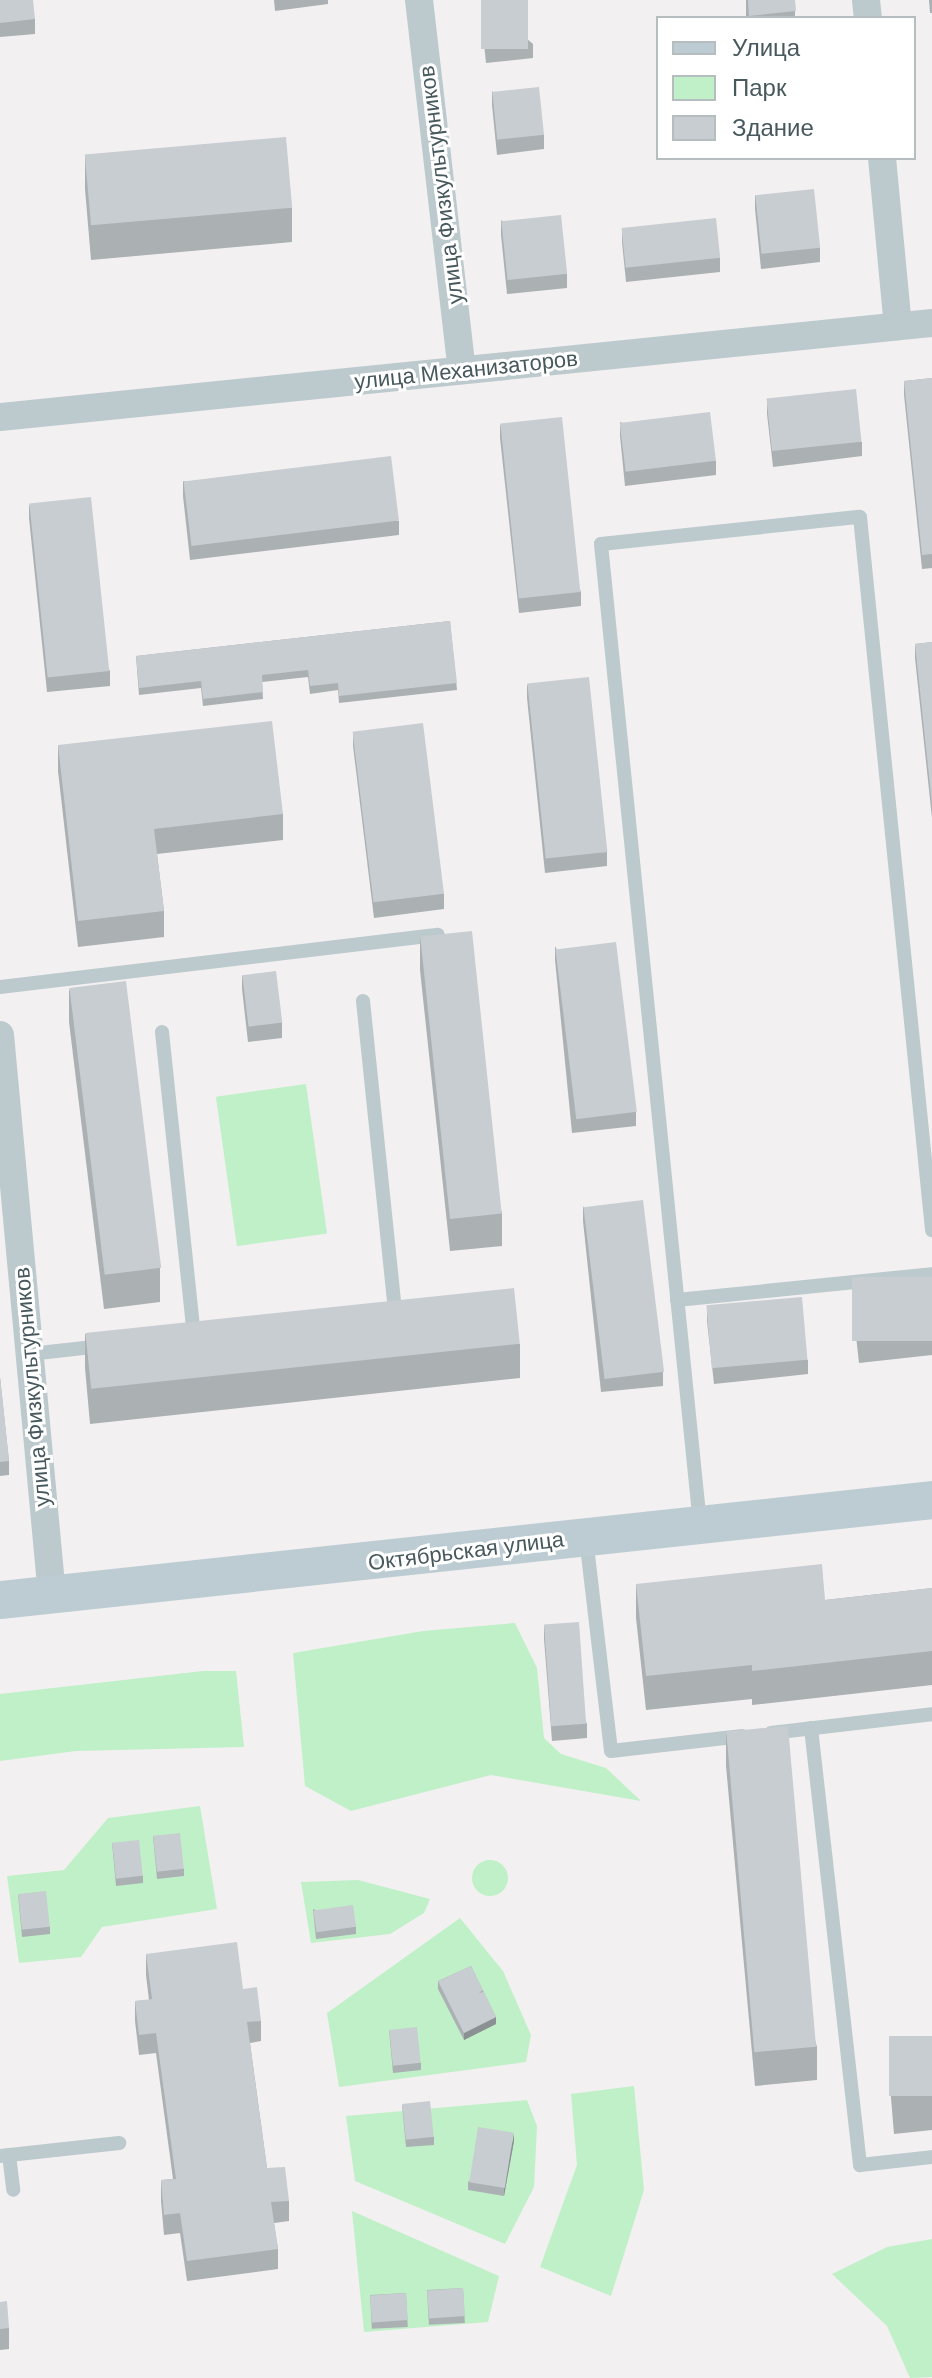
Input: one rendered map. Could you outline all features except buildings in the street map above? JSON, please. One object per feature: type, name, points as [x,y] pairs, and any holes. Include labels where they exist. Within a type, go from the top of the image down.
[{"type":"main road","name":"Октябрьская улица","points":[[0,1600],[932,1500]]},
{"type":"street","name":"улица Физкультурников","points":[[419,0],[462,370]]},
{"type":"street","points":[[882,160],[898,326]]},
{"type":"street","name":"улица Механизаторов","points":[[0,417],[932,323]]},
{"type":"street","name":"улица Физкультурников","points":[[0,1035],[52,1596]]},
{"type":"lane","points":[[700,1525],[601,544],[860,517],[932,1230]]},
{"type":"lane","points":[[0,987],[454,934]]},
{"type":"lane","points":[[363,1001],[395,1311],[364,1314]]},
{"type":"lane","points":[[162,1032],[195,1335]]},
{"type":"lane","points":[[677,1300],[932,1274]]},
{"type":"lane","points":[[30,1354],[119,1344]]},
{"type":"lane","points":[[586,1537],[611,1751],[932,1714]]},
{"type":"lane","points":[[811,1728],[860,2165],[932,2157]]},
{"type":"lane","points":[[13,2190],[4,2156],[119,2143]]},
{"type":"green space","points":[[306,1084],[327,1234],[237,1246],[216,1097]]},
{"type":"green space","points":[[515,1623],[537,1668],[544,1738],[561,1754],[606,1768],[641,1801],[491,1775],[351,1811],[305,1786],[293,1653],[423,1631]]},
{"type":"green space","points":[[203,1671],[236,1671],[244,1747],[76,1751],[0,1761],[0,1694]]},
{"type":"green space","points":[[200,1806],[217,1909],[102,1927],[81,1957],[19,1963],[7,1876],[64,1870],[108,1818]]},
{"type":"green space","points":[[490,1860],[503,1865],[508,1878],[503,1891],[490,1896],[477,1891],[472,1878],[477,1865]]},
{"type":"green space","points":[[358,1880],[430,1899],[424,1913],[390,1934],[311,1943],[301,1882]]},
{"type":"green space","points":[[460,1918],[503,1971],[531,2035],[526,2062],[339,2087],[327,2013]]},
{"type":"green space","points":[[634,2086],[644,2190],[611,2296],[540,2267],[577,2165],[571,2094]]},
{"type":"green space","points":[[527,2100],[537,2126],[534,2187],[505,2244],[355,2181],[346,2116]]},
{"type":"green space","points":[[352,2211],[499,2276],[488,2322],[364,2332]]},
{"type":"green space","points":[[932,2239],[932,2377],[910,2378],[887,2326],[832,2274],[887,2247]]}]
